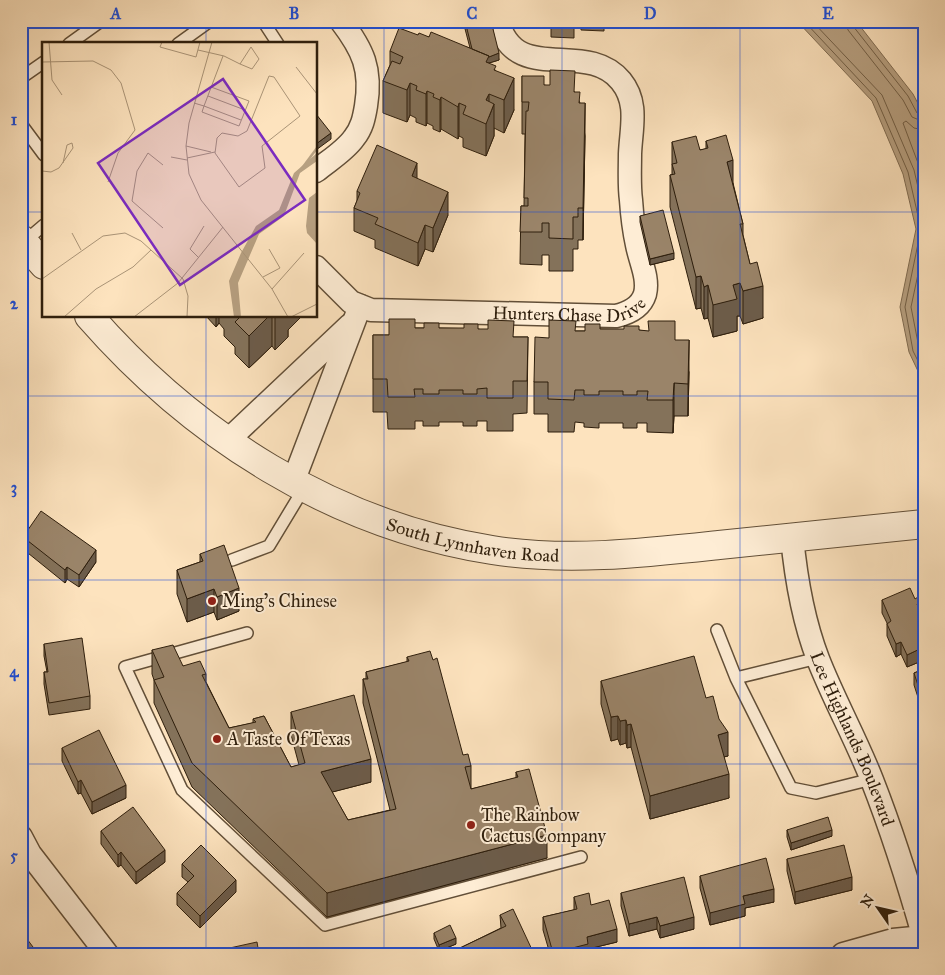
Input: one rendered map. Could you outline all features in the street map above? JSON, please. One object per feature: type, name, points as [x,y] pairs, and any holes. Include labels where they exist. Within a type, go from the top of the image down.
[{"type":"street","points":[[318,169],[353,140],[364,119],[369,86],[366,64],[358,44],[341,21]]},
{"type":"street","name":"Hunters Chase Drive","points":[[318,269],[351,302],[358,314],[371,310],[616,316],[627,313],[638,306],[645,294],[646,281],[637,244],[630,199],[630,154],[634,113],[630,96],[620,80],[607,69],[590,62],[523,56],[510,47],[501,34],[498,21]]},
{"type":"street","points":[[30,235],[42,261]]},
{"type":"street","points":[[226,442],[358,314]]},
{"type":"street","points":[[298,485],[358,314]]},
{"type":"street","name":"South Lynnhaven Road","points":[[91,318],[112,343],[168,395],[226,442],[298,485],[327,499],[384,522],[432,537],[493,550],[565,555],[638,553],[924,524]]},
{"type":"street","name":"Lee Highlands Boulevard","points":[[792,537],[795,571],[804,615],[818,658],[872,779],[896,844],[924,937]]},
{"type":"street","points":[[21,837],[30,854],[107,954]]},
{"type":"street","points":[[843,954],[893,940],[924,937]]},
{"type":"lane","points":[[72,42],[101,21]]},
{"type":"lane","points":[[181,42],[210,21]]},
{"type":"lane","points":[[263,21],[277,42]]},
{"type":"lane","points":[[21,78],[42,63]]},
{"type":"lane","points":[[21,124],[40,141]]},
{"type":"lane","points":[[232,560],[269,546],[298,485]]},
{"type":"lane","points":[[717,630],[736,678],[791,788],[816,793],[872,779]]},
{"type":"lane","points":[[246,632],[125,667],[182,790],[325,925],[581,856]]},
{"type":"lane","points":[[736,678],[818,658]]},
{"type":"water","points":[[797,21],[856,21],[913,94],[924,115],[924,384],[909,352],[900,307],[916,229],[903,174],[872,101]]},
{"type":"building","points":[[465,21],[491,21],[499,53],[489,57],[472,49]]},
{"type":"building","points":[[399,28],[429,37],[431,32],[489,56],[486,62],[496,66],[494,70],[514,78],[504,100],[489,94],[486,100],[494,104],[486,124],[463,114],[466,106],[459,103],[458,107],[441,97],[440,100],[433,97],[434,94],[427,91],[426,94],[416,90],[417,86],[410,83],[407,90],[383,81],[392,61],[400,64],[403,57],[390,51]]},
{"type":"building","points":[[550,70],[575,71],[574,92],[580,92],[579,103],[585,103],[583,208],[578,208],[578,217],[573,217],[573,239],[549,238],[549,223],[542,223],[542,232],[520,232],[521,206],[528,206],[528,198],[524,198],[526,111],[528,111],[529,102],[522,102],[522,76],[544,76],[544,85],[550,85]]},
{"type":"building","points":[[318,117],[331,133],[318,143]]},
{"type":"building","points":[[726,135],[733,160],[727,162],[743,224],[740,224],[750,264],[757,262],[763,286],[743,291],[740,283],[733,285],[737,299],[713,305],[708,285],[704,287],[701,276],[696,277],[670,175],[675,174],[672,164],[677,163],[672,142],[696,136],[700,150],[708,148],[706,141]]},
{"type":"building","points":[[377,145],[417,163],[412,176],[448,192],[433,228],[425,225],[418,243],[375,224],[378,218],[354,208],[360,193],[357,191]]},
{"type":"building","points":[[663,210],[674,253],[650,259],[640,216]]},
{"type":"building","points":[[239,318],[267,318],[249,336],[235,322]]},
{"type":"building","points":[[389,319],[415,319],[415,328],[424,328],[424,323],[439,323],[439,328],[464,328],[464,324],[478,324],[478,329],[488,329],[488,320],[514,321],[513,337],[528,337],[527,381],[513,381],[513,398],[487,398],[487,388],[477,389],[477,394],[463,394],[463,390],[439,390],[439,394],[423,394],[423,389],[414,389],[415,397],[388,397],[387,379],[373,379],[373,335],[389,335]]},
{"type":"building","points":[[549,320],[576,321],[575,331],[585,331],[585,324],[600,324],[600,329],[624,329],[624,326],[639,326],[639,330],[649,331],[648,321],[675,321],[675,340],[689,340],[688,384],[674,383],[673,400],[647,400],[648,391],[637,391],[637,395],[623,395],[623,391],[599,391],[599,395],[584,395],[584,390],[575,390],[574,400],[548,399],[548,382],[534,382],[535,337],[549,338]]},
{"type":"building","points":[[41,511],[96,550],[79,575],[67,567],[65,570],[23,537]]},
{"type":"building","points":[[224,545],[239,588],[217,597],[214,589],[187,599],[177,570],[203,561],[200,554]]},
{"type":"building","points":[[910,588],[915,599],[918,597],[921,603],[917,604],[924,620],[924,647],[907,655],[901,642],[896,644],[887,624],[891,621],[882,600]]},
{"type":"building","points":[[82,638],[90,696],[49,703],[44,672],[48,672],[44,644]]},
{"type":"building","points":[[173,645],[183,666],[200,661],[206,674],[202,675],[229,728],[256,722],[253,719],[264,716],[291,767],[305,763],[291,712],[354,695],[371,759],[321,772],[348,820],[396,809],[363,679],[368,679],[366,672],[409,661],[407,657],[430,651],[433,660],[437,658],[463,755],[468,754],[471,766],[465,767],[471,789],[518,777],[516,772],[529,769],[547,835],[327,893],[192,763],[154,680],[164,677],[152,650]]},
{"type":"building","points":[[694,656],[706,698],[713,696],[719,719],[728,732],[718,735],[729,774],[650,796],[631,724],[627,725],[626,720],[620,721],[618,716],[611,717],[601,681]]},
{"type":"building","points":[[924,669],[924,704],[914,673]]},
{"type":"building","points":[[99,730],[126,785],[92,802],[81,780],[78,782],[62,748]]},
{"type":"building","points":[[133,807],[165,850],[136,872],[121,852],[118,855],[101,831]]},
{"type":"building","points":[[828,817],[832,830],[791,843],[787,830]]},
{"type":"building","points":[[201,845],[236,880],[200,916],[177,893],[194,876],[182,864]]},
{"type":"building","points":[[844,845],[852,877],[795,892],[787,859]]},
{"type":"building","points":[[766,858],[774,889],[743,896],[745,904],[710,913],[700,876]]},
{"type":"building","points":[[684,877],[694,917],[660,926],[657,917],[629,924],[621,893]]},
{"type":"building","points":[[589,893],[591,905],[609,900],[617,929],[587,937],[588,944],[553,953],[543,917],[577,909],[574,897]]},
{"type":"building","points":[[513,909],[534,954],[462,954],[460,948],[506,926],[500,915]]},
{"type":"building","points":[[450,925],[456,938],[439,945],[434,933]]},
{"type":"building","points":[[21,931],[36,951],[33,954],[21,954]]},
{"type":"building","points":[[257,942],[259,954],[217,954],[216,951]]},
{"type":"place","name":"Ming's Chinese","points":[[212,601]]},
{"type":"place","name":"A Taste Of Texas","points":[[217,739]]},
{"type":"place","name":"The Rainbow Cactus Company","points":[[471,825]]}]
